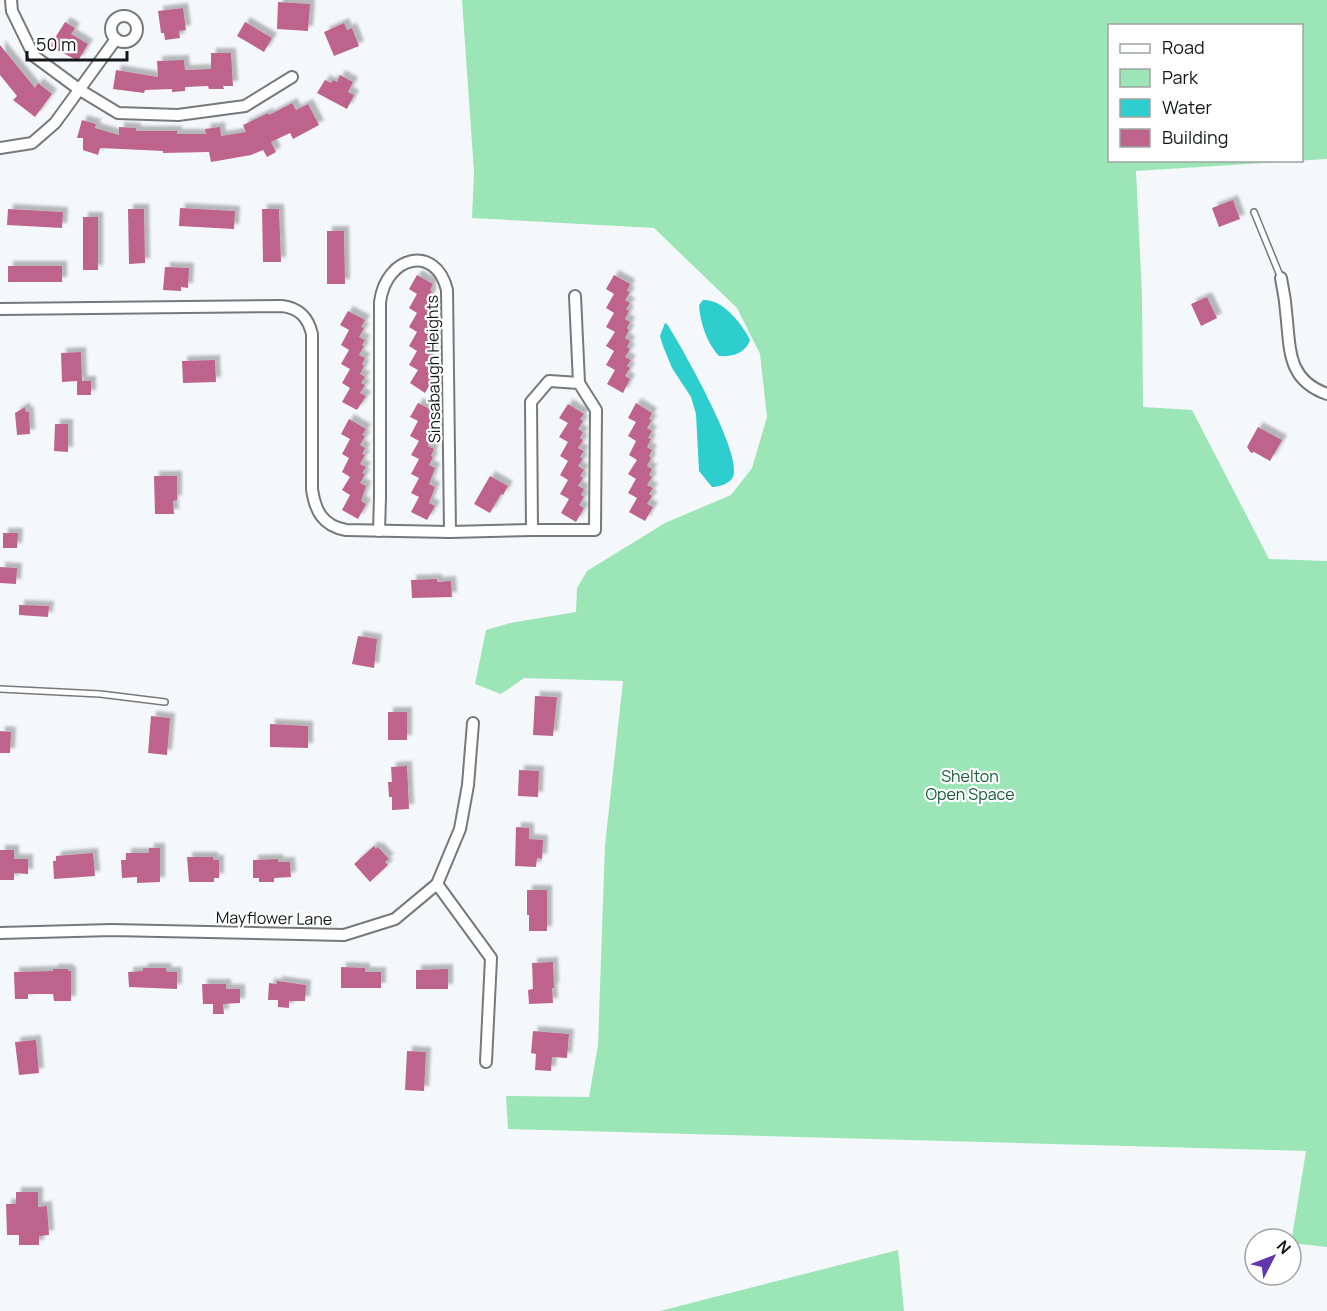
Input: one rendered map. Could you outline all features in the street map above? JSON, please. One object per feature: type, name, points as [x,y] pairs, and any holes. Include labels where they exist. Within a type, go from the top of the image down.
[{"type":"street","points":[[11,0],[12,11],[34,56],[80,90],[118,113],[178,115],[245,106],[292,77]]},
{"type":"street","points":[[0,148],[32,143],[56,123],[116,39]]},
{"type":"street","name":"Sinsabaugh Heights","points":[[379,531],[380,302],[384,285],[393,271],[405,262],[412,261],[437,269],[444,279],[447,290],[450,532]]},
{"type":"street","points":[[1281,278],[1286,302],[1290,358],[1298,375],[1314,389],[1327,394]]},
{"type":"street","points":[[0,309],[282,306],[300,311],[307,320],[312,334],[312,489],[315,507],[323,520],[336,529],[379,531],[595,530],[596,410],[579,382],[575,296]]},
{"type":"street","points":[[532,530],[531,402],[549,381],[579,382]]},
{"type":"street","name":"Mayflower Lane","points":[[0,933],[112,930],[344,935],[395,919],[437,884],[460,829],[468,785],[473,723]]},
{"type":"street","points":[[437,884],[492,958],[486,1062]]},
{"type":"lane","points":[[1254,212],[1281,278]]},
{"type":"lane","points":[[0,689],[100,694],[165,702]]},
{"type":"green space","name":"Shelton Open Space","points":[[462,0],[1327,0],[1327,159],[1303,161],[1303,24],[1108,24],[1108,162],[1279,162],[1136,171],[1142,296],[1143,407],[1192,410],[1269,559],[1327,561],[1327,1247],[1303,1244],[1303,1227],[1294,1227],[1306,1151],[508,1129],[506,1096],[589,1097],[598,1045],[605,845],[623,681],[524,678],[501,694],[475,684],[486,630],[510,623],[576,612],[577,588],[587,571],[665,523],[731,495],[752,468],[767,417],[760,354],[737,308],[654,228],[472,218],[474,172]]},
{"type":"green space","points":[[898,1250],[904,1311],[660,1311]]},
{"type":"water","points":[[703,300],[725,308],[742,327],[750,340],[742,351],[733,355],[719,356],[715,351],[701,318],[699,305]]},
{"type":"water","points":[[665,323],[696,375],[727,442],[733,460],[734,473],[729,482],[722,485],[712,487],[699,471],[696,414],[691,397],[672,368],[663,346],[660,336]]},
{"type":"building","points":[[278,2],[310,4],[308,31],[277,29]]},
{"type":"building","points":[[183,8],[186,30],[179,31],[180,38],[165,40],[164,33],[161,33],[158,11]]},
{"type":"building","points":[[65,22],[75,28],[71,34],[88,44],[78,61],[50,46]]},
{"type":"building","points":[[245,22],[272,38],[264,52],[237,36]]},
{"type":"building","points":[[344,23],[347,30],[352,28],[359,46],[334,56],[324,32]]},
{"type":"building","points":[[0,45],[35,88],[38,83],[52,94],[35,117],[13,100],[17,96],[0,75]]},
{"type":"building","points":[[211,53],[231,53],[233,86],[223,86],[224,89],[209,89],[208,86],[185,87],[185,91],[172,92],[172,89],[145,90],[144,93],[113,89],[116,70],[158,77],[157,61],[184,60],[185,70],[211,69]]},
{"type":"building","points":[[340,75],[353,82],[348,92],[354,95],[347,109],[317,93],[325,80],[331,83],[333,80],[337,82]]},
{"type":"building","points":[[292,103],[296,110],[308,104],[319,125],[293,139],[290,133],[271,142],[276,152],[267,157],[263,150],[251,155],[211,162],[209,152],[163,153],[163,151],[100,148],[98,155],[83,150],[83,138],[77,138],[82,120],[96,124],[95,128],[119,135],[119,127],[136,128],[136,131],[206,134],[205,129],[220,127],[221,136],[246,132],[243,125]]},
{"type":"building","points":[[1233,200],[1240,219],[1219,227],[1212,208]]},
{"type":"building","points":[[180,208],[235,211],[234,229],[179,226]]},
{"type":"building","points":[[8,209],[63,212],[62,228],[7,225]]},
{"type":"building","points":[[128,209],[144,209],[145,263],[129,264]]},
{"type":"building","points":[[262,209],[279,209],[281,262],[263,262]]},
{"type":"building","points":[[83,217],[98,217],[98,270],[83,270]]},
{"type":"building","points":[[327,231],[344,231],[345,284],[327,284]]},
{"type":"building","points":[[8,266],[62,266],[62,282],[8,282]]},
{"type":"building","points":[[165,267],[189,268],[188,288],[181,287],[181,291],[163,290]]},
{"type":"building","points":[[417,275],[433,284],[428,300],[433,303],[429,309],[432,311],[427,319],[433,322],[429,328],[432,330],[428,338],[433,341],[430,347],[433,349],[428,357],[433,360],[430,366],[433,368],[428,376],[433,379],[425,393],[410,383],[418,370],[409,365],[417,351],[409,346],[417,332],[409,327],[417,313],[409,308],[417,294],[409,289]]},
{"type":"building","points":[[614,275],[630,284],[627,291],[630,292],[625,300],[630,303],[626,309],[629,311],[625,319],[630,322],[625,338],[630,341],[627,347],[630,349],[625,357],[631,360],[627,366],[630,368],[625,376],[630,379],[623,393],[607,384],[615,370],[606,365],[614,351],[606,346],[615,332],[606,327],[614,313],[606,308],[614,294],[606,289]]},
{"type":"building","points":[[1207,297],[1217,318],[1201,326],[1191,304]]},
{"type":"building","points":[[348,311],[365,320],[359,337],[365,340],[362,345],[364,346],[359,355],[365,358],[360,374],[365,377],[361,383],[365,385],[360,393],[366,396],[357,410],[342,402],[350,388],[342,383],[350,369],[341,364],[349,350],[341,345],[349,330],[340,325]]},
{"type":"building","points":[[81,352],[82,381],[91,381],[91,395],[77,395],[77,381],[62,382],[61,353]]},
{"type":"building","points":[[215,360],[216,382],[183,383],[182,361]]},
{"type":"building","points":[[418,403],[434,411],[429,427],[434,430],[428,446],[434,449],[429,465],[435,468],[429,484],[435,487],[429,503],[435,506],[427,520],[411,512],[419,497],[411,493],[419,478],[411,474],[419,459],[411,455],[419,441],[410,436],[418,421],[410,417]]},
{"type":"building","points":[[636,403],[652,413],[649,419],[652,420],[647,428],[652,431],[647,447],[652,450],[647,466],[652,469],[649,475],[652,477],[647,485],[653,488],[649,494],[652,496],[647,504],[653,507],[645,521],[629,512],[637,498],[628,493],[636,479],[628,474],[637,460],[629,455],[636,441],[628,436],[636,422],[628,418]]},
{"type":"building","points":[[568,404],[584,414],[580,419],[583,421],[578,429],[583,432],[580,438],[583,440],[578,448],[584,451],[580,457],[583,459],[578,466],[584,470],[580,476],[583,478],[578,486],[584,489],[581,495],[584,497],[579,505],[584,508],[576,522],[561,513],[569,499],[560,494],[568,480],[560,475],[568,461],[560,456],[568,442],[559,437],[568,423],[559,418]]},
{"type":"building","points":[[25,407],[26,412],[29,412],[30,434],[17,435],[15,413]]},
{"type":"building","points":[[349,419],[366,429],[360,445],[365,448],[362,454],[365,455],[360,464],[366,467],[360,483],[366,486],[361,501],[366,504],[358,519],[342,510],[350,495],[342,490],[350,477],[342,472],[349,458],[342,454],[350,439],[341,434]]},
{"type":"building","points":[[55,424],[68,424],[68,452],[54,451]]},
{"type":"building","points":[[1258,427],[1282,440],[1270,461],[1254,452],[1251,453],[1247,447]]},
{"type":"building","points":[[154,476],[177,476],[177,500],[173,501],[174,514],[155,514]]},
{"type":"building","points":[[490,476],[508,486],[490,513],[474,504]]},
{"type":"building","points":[[3,533],[18,533],[17,548],[3,548]]},
{"type":"building","points":[[0,567],[17,568],[16,584],[0,583]]},
{"type":"building","points":[[437,579],[437,582],[451,581],[452,597],[412,598],[411,580]]},
{"type":"building","points":[[19,605],[49,606],[48,617],[19,615]]},
{"type":"building","points":[[358,636],[377,639],[374,668],[352,664]]},
{"type":"building","points":[[535,696],[557,697],[553,736],[533,735]]},
{"type":"building","points":[[388,712],[407,712],[407,740],[388,740]]},
{"type":"building","points":[[151,716],[170,718],[167,755],[148,753]]},
{"type":"building","points":[[270,724],[308,726],[308,748],[270,747]]},
{"type":"building","points":[[0,731],[11,732],[10,753],[0,753]]},
{"type":"building","points":[[407,766],[409,809],[392,810],[392,797],[389,797],[388,782],[392,782],[391,767]]},
{"type":"building","points":[[519,770],[539,771],[538,797],[518,796]]},
{"type":"building","points":[[516,827],[529,828],[529,839],[543,840],[542,859],[537,858],[536,867],[515,866]]},
{"type":"building","points":[[374,846],[376,849],[378,847],[389,859],[385,862],[388,865],[370,882],[354,864]]},
{"type":"building","points":[[149,848],[160,848],[160,882],[137,883],[137,877],[122,878],[121,860],[126,860],[126,853],[149,853]]},
{"type":"building","points":[[0,850],[14,850],[14,859],[28,859],[28,874],[14,873],[14,880],[0,880]]},
{"type":"building","points":[[93,853],[95,876],[54,879],[53,861],[56,861],[56,856]]},
{"type":"building","points":[[187,857],[213,857],[213,860],[219,860],[219,878],[214,878],[214,882],[189,882]]},
{"type":"building","points":[[278,859],[278,862],[290,862],[291,877],[274,878],[274,882],[259,882],[259,878],[253,878],[253,860]]},
{"type":"building","points":[[527,890],[547,890],[547,931],[529,931]]},
{"type":"building","points":[[553,962],[553,1003],[529,1004],[528,990],[533,989],[532,963]]},
{"type":"building","points":[[341,967],[365,968],[365,972],[381,972],[381,988],[341,988]]},
{"type":"building","points":[[143,968],[166,968],[167,972],[177,972],[177,989],[129,987],[128,972],[143,971]]},
{"type":"building","points":[[53,969],[71,971],[71,1001],[54,1001],[53,994],[28,994],[28,999],[15,999],[14,972],[53,971]]},
{"type":"building","points":[[448,969],[448,989],[416,989],[416,970]]},
{"type":"building","points":[[277,981],[306,985],[305,1001],[289,1001],[289,1008],[278,1007],[278,1000],[268,1000],[269,983],[277,984]]},
{"type":"building","points":[[202,984],[226,984],[226,989],[240,989],[240,1003],[223,1004],[224,1014],[213,1014],[213,1004],[203,1004]]},
{"type":"building","points":[[533,1031],[569,1034],[567,1058],[552,1057],[551,1071],[535,1070],[536,1054],[531,1053]]},
{"type":"building","points":[[36,1040],[39,1073],[19,1075],[15,1042]]},
{"type":"building","points":[[407,1051],[426,1052],[424,1091],[405,1090]]},
{"type":"building","points":[[16,1192],[38,1192],[38,1207],[47,1206],[49,1235],[39,1236],[39,1245],[19,1245],[19,1235],[7,1235],[6,1204],[16,1204]]}]
